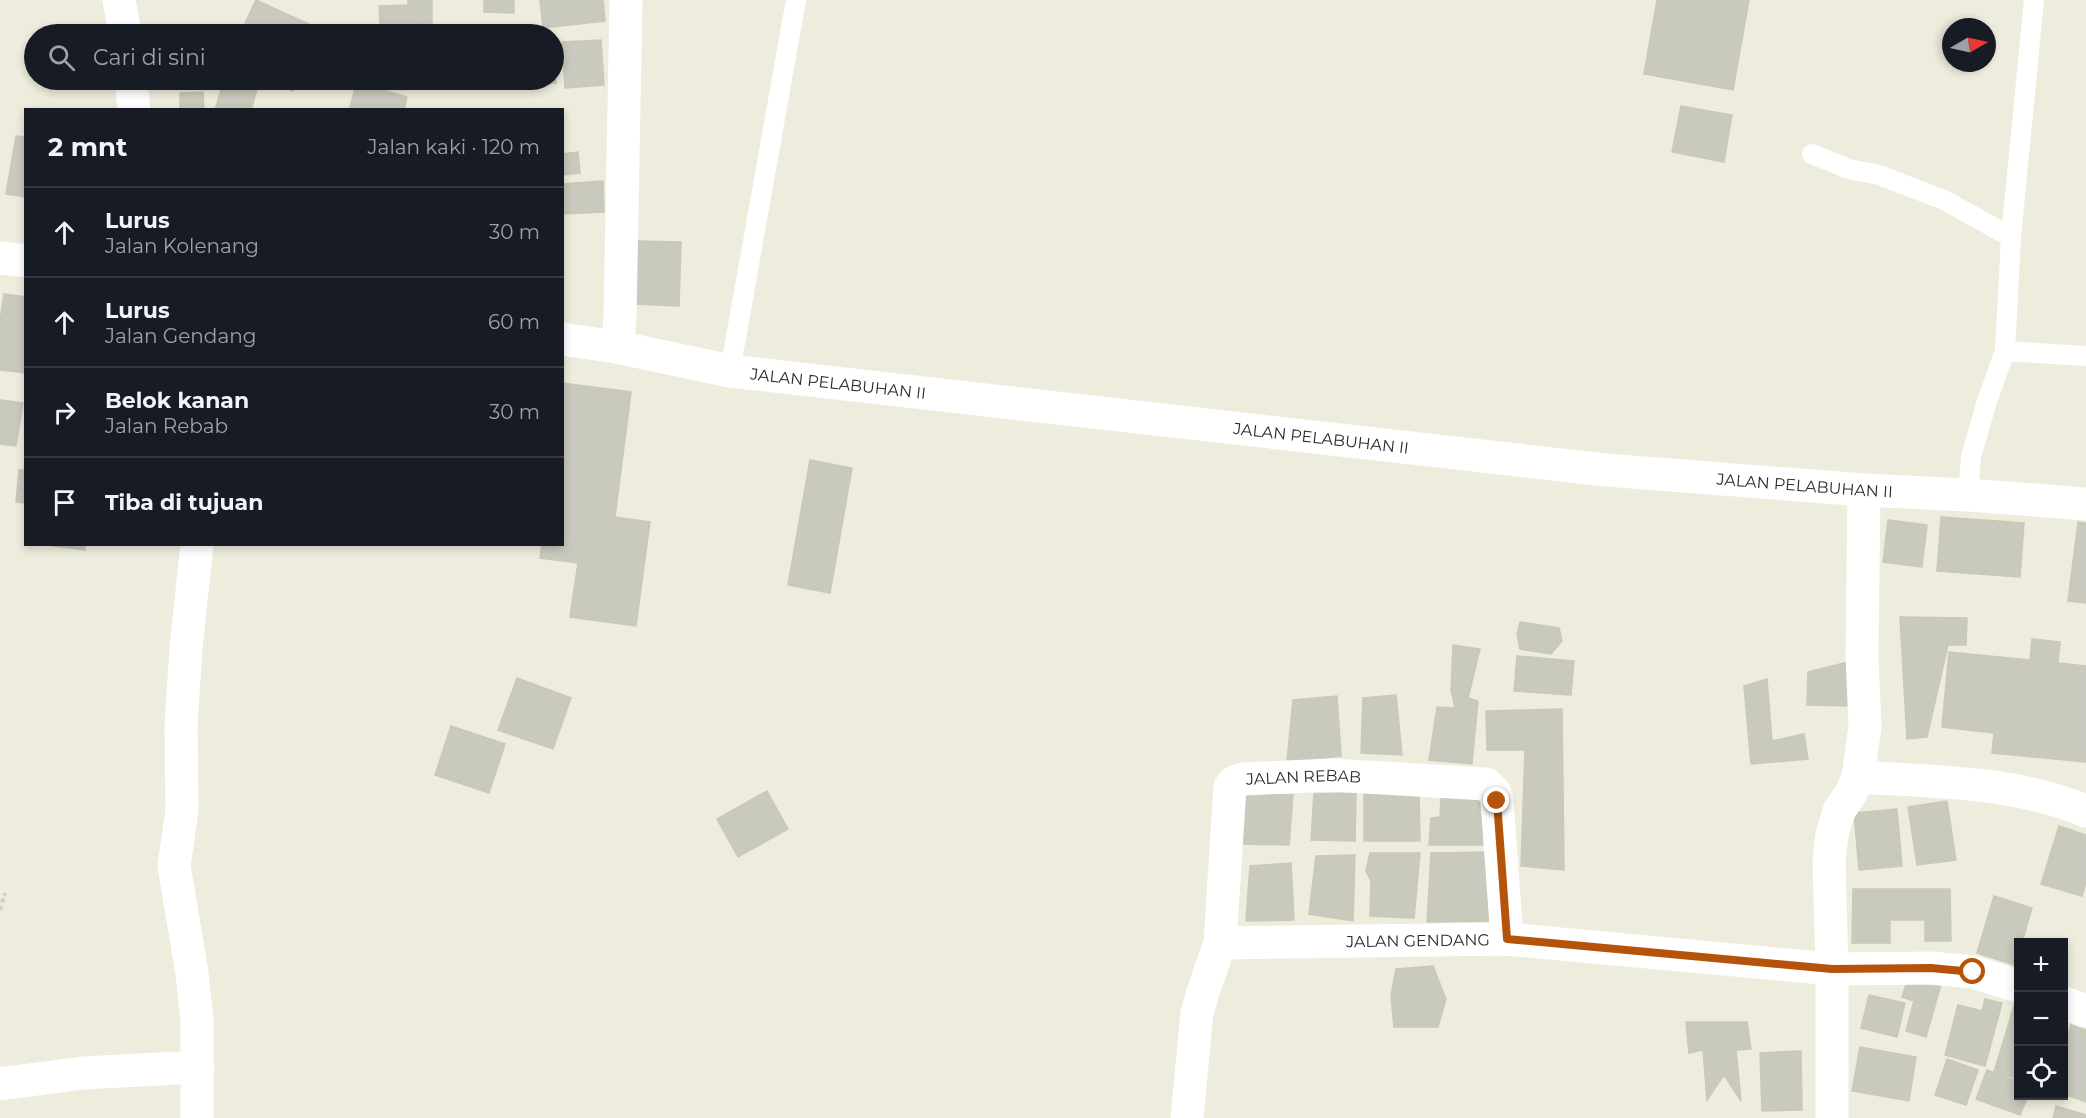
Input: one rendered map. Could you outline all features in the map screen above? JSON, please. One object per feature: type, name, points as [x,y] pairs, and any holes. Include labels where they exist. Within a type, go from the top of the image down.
[{"type":"street","points":[[119,0],[123,24]]},
{"type":"street","points":[[616,347],[620,319],[626,0]]},
{"type":"street","points":[[132,90],[134,108]]},
{"type":"street","points":[[0,258],[24,261]]},
{"type":"street","name":"JALAN PELABUHAN II","points":[[564,339],[616,347],[730,371],[1606,470],[2086,504]]},
{"type":"street","points":[[1832,1118],[1832,969],[1828,861],[1839,811],[1858,777],[1865,726],[1862,657],[1864,490]]},
{"type":"street","points":[[197,546],[186,648],[181,726],[182,810],[174,867],[192,973],[197,1021],[197,1118]]},
{"type":"street","name":"JALAN REBAB","points":[[1187,1118],[1197,1013],[1220,943],[1230,787],[1234,782],[1243,779],[1331,776],[1486,784],[1495,793],[1497,801],[1507,939]]},
{"type":"street","points":[[1858,777],[1994,786],[2037,794],[2086,811]]},
{"type":"street","name":"JALAN GENDANG","points":[[1220,943],[1507,939],[1832,969],[1931,968],[1973,972],[2014,984]]},
{"type":"street","points":[[2068,1004],[2086,1011]]},
{"type":"street","points":[[0,1084],[83,1073],[198,1067]]},
{"type":"lane","points":[[730,371],[796,0]]},
{"type":"lane","points":[[1968,495],[1971,457],[1987,401],[2005,351],[2011,237],[2034,0]]},
{"type":"lane","points":[[1812,154],[1849,169],[1879,175],[1944,201],[2011,237]]},
{"type":"lane","points":[[2005,351],[2086,356]]},
{"type":"path","points":[[0,910],[5,893]]},
{"type":"building","points":[[256,0],[309,24],[245,24]]},
{"type":"building","points":[[408,0],[432,0],[432,24],[380,24],[379,6],[408,5]]},
{"type":"building","points":[[484,0],[514,0],[514,13],[484,12]]},
{"type":"building","points":[[540,0],[603,0],[605,21],[564,26],[543,24]]},
{"type":"building","points":[[1657,0],[1749,0],[1733,90],[1644,74]]},
{"type":"building","points":[[601,40],[604,85],[565,88],[564,42]]},
{"type":"building","points":[[221,90],[257,90],[252,108],[216,108]]},
{"type":"building","points":[[355,90],[384,90],[407,97],[404,108],[350,108]]},
{"type":"building","points":[[203,92],[204,108],[180,108],[180,93]]},
{"type":"building","points":[[1681,106],[1732,115],[1724,162],[1672,152]]},
{"type":"building","points":[[16,136],[24,137],[24,197],[6,194]]},
{"type":"building","points":[[578,152],[580,173],[564,175],[564,154]]},
{"type":"building","points":[[603,181],[604,212],[564,214],[564,184]]},
{"type":"building","points":[[635,241],[681,242],[679,306],[633,304]]},
{"type":"building","points":[[4,294],[24,297],[24,373],[0,370],[0,321]]},
{"type":"building","points":[[564,383],[631,392],[615,517],[650,522],[636,626],[570,617],[578,563],[540,558],[542,546],[564,546]]},
{"type":"building","points":[[0,400],[23,403],[16,446],[0,444]]},
{"type":"building","points":[[810,460],[852,468],[830,593],[788,585]]},
{"type":"building","points":[[19,470],[24,470],[24,503],[16,502]]},
{"type":"building","points":[[1941,517],[2024,523],[2020,577],[1937,571]]},
{"type":"building","points":[[1888,520],[1927,525],[1922,567],[1883,562]]},
{"type":"building","points":[[2078,522],[2086,523],[2086,603],[2068,601]]},
{"type":"building","points":[[54,546],[85,546],[85,550]]},
{"type":"building","points":[[1900,617],[1967,618],[1966,645],[1948,645],[1927,737],[1907,739]]},
{"type":"building","points":[[1520,622],[1559,628],[1562,641],[1551,654],[1520,649],[1517,634]]},
{"type":"building","points":[[2032,639],[2060,642],[2058,663],[2086,666],[2086,762],[1992,753],[1994,733],[1942,727],[1949,652],[2030,660]]},
{"type":"building","points":[[1453,645],[1480,649],[1468,698],[1478,701],[1472,764],[1429,760],[1437,707],[1455,708],[1451,690]]},
{"type":"building","points":[[1517,656],[1574,661],[1571,695],[1514,691]]},
{"type":"building","points":[[1852,661],[1854,706],[1807,705],[1808,672]]},
{"type":"building","points":[[517,678],[571,698],[553,749],[498,730]]},
{"type":"building","points":[[1767,679],[1772,741],[1804,734],[1808,759],[1751,764],[1744,686]]},
{"type":"building","points":[[1396,695],[1402,755],[1361,753],[1363,698]]},
{"type":"building","points":[[1337,696],[1341,756],[1287,762],[1293,700]]},
{"type":"building","points":[[1562,709],[1564,870],[1521,866],[1525,750],[1487,750],[1486,711]]},
{"type":"building","points":[[451,726],[505,744],[489,793],[435,775]]},
{"type":"building","points":[[767,791],[788,829],[738,857],[717,819]]},
{"type":"building","points":[[1356,793],[1355,841],[1311,840],[1314,794]]},
{"type":"building","points":[[1245,794],[1293,795],[1289,845],[1239,844]]},
{"type":"building","points":[[1364,794],[1419,794],[1420,841],[1364,841]]},
{"type":"building","points":[[1441,797],[1480,799],[1480,813],[1491,820],[1489,845],[1429,845],[1431,818],[1440,817]]},
{"type":"building","points":[[1947,801],[1956,860],[1917,865],[1908,807]]},
{"type":"building","points":[[1897,809],[1902,866],[1859,870],[1854,813]]},
{"type":"building","points":[[2059,826],[2086,835],[2086,882],[2082,896],[2041,884]]},
{"type":"building","points":[[1493,852],[1490,921],[1427,922],[1431,853]]},
{"type":"building","points":[[1370,853],[1420,853],[1414,918],[1370,916],[1371,881],[1366,871]]},
{"type":"building","points":[[1355,855],[1353,921],[1309,914],[1316,856]]},
{"type":"building","points":[[1291,863],[1294,920],[1246,921],[1250,866]]},
{"type":"building","points":[[1853,889],[1950,889],[1951,941],[1925,941],[1925,920],[1890,920],[1890,943],[1852,943]]},
{"type":"building","points":[[1994,896],[2032,908],[2023,938],[2014,938],[2014,965],[1977,953]]},
{"type":"building","points":[[1433,966],[1446,999],[1438,1027],[1394,1027],[1391,996],[1396,969]]},
{"type":"building","points":[[1910,971],[1942,981],[1926,1037],[1906,1031],[1914,1001],[1902,997]]},
{"type":"building","points":[[1869,995],[1905,1003],[1897,1037],[1861,1028]]},
{"type":"building","points":[[1985,999],[2002,1003],[1985,1066],[1945,1055],[1958,1005],[1982,1011]]},
{"type":"building","points":[[2014,1006],[2014,1078],[1994,1072]]},
{"type":"building","points":[[1686,1022],[1747,1022],[1751,1049],[1736,1050],[1741,1101],[1724,1075],[1707,1100],[1703,1050],[1689,1053]]},
{"type":"building","points":[[2071,1025],[2086,1030],[2086,1102],[2068,1095],[2068,1034]]},
{"type":"building","points":[[1860,1047],[1916,1057],[1909,1101],[1852,1091]]},
{"type":"building","points":[[1801,1051],[1802,1110],[1762,1111],[1760,1053]]},
{"type":"building","points":[[1947,1059],[1978,1070],[1966,1105],[1935,1095]]},
{"type":"building","points":[[1987,1070],[2014,1080],[2014,1100],[2026,1100],[2020,1115],[1976,1099]]},
{"type":"building","points":[[2056,1106],[2086,1115],[2086,1118],[2053,1118]]},
{"type":"route","points":[[1497,801],[1507,939],[1832,969],[1931,968],[1973,972]]}]
